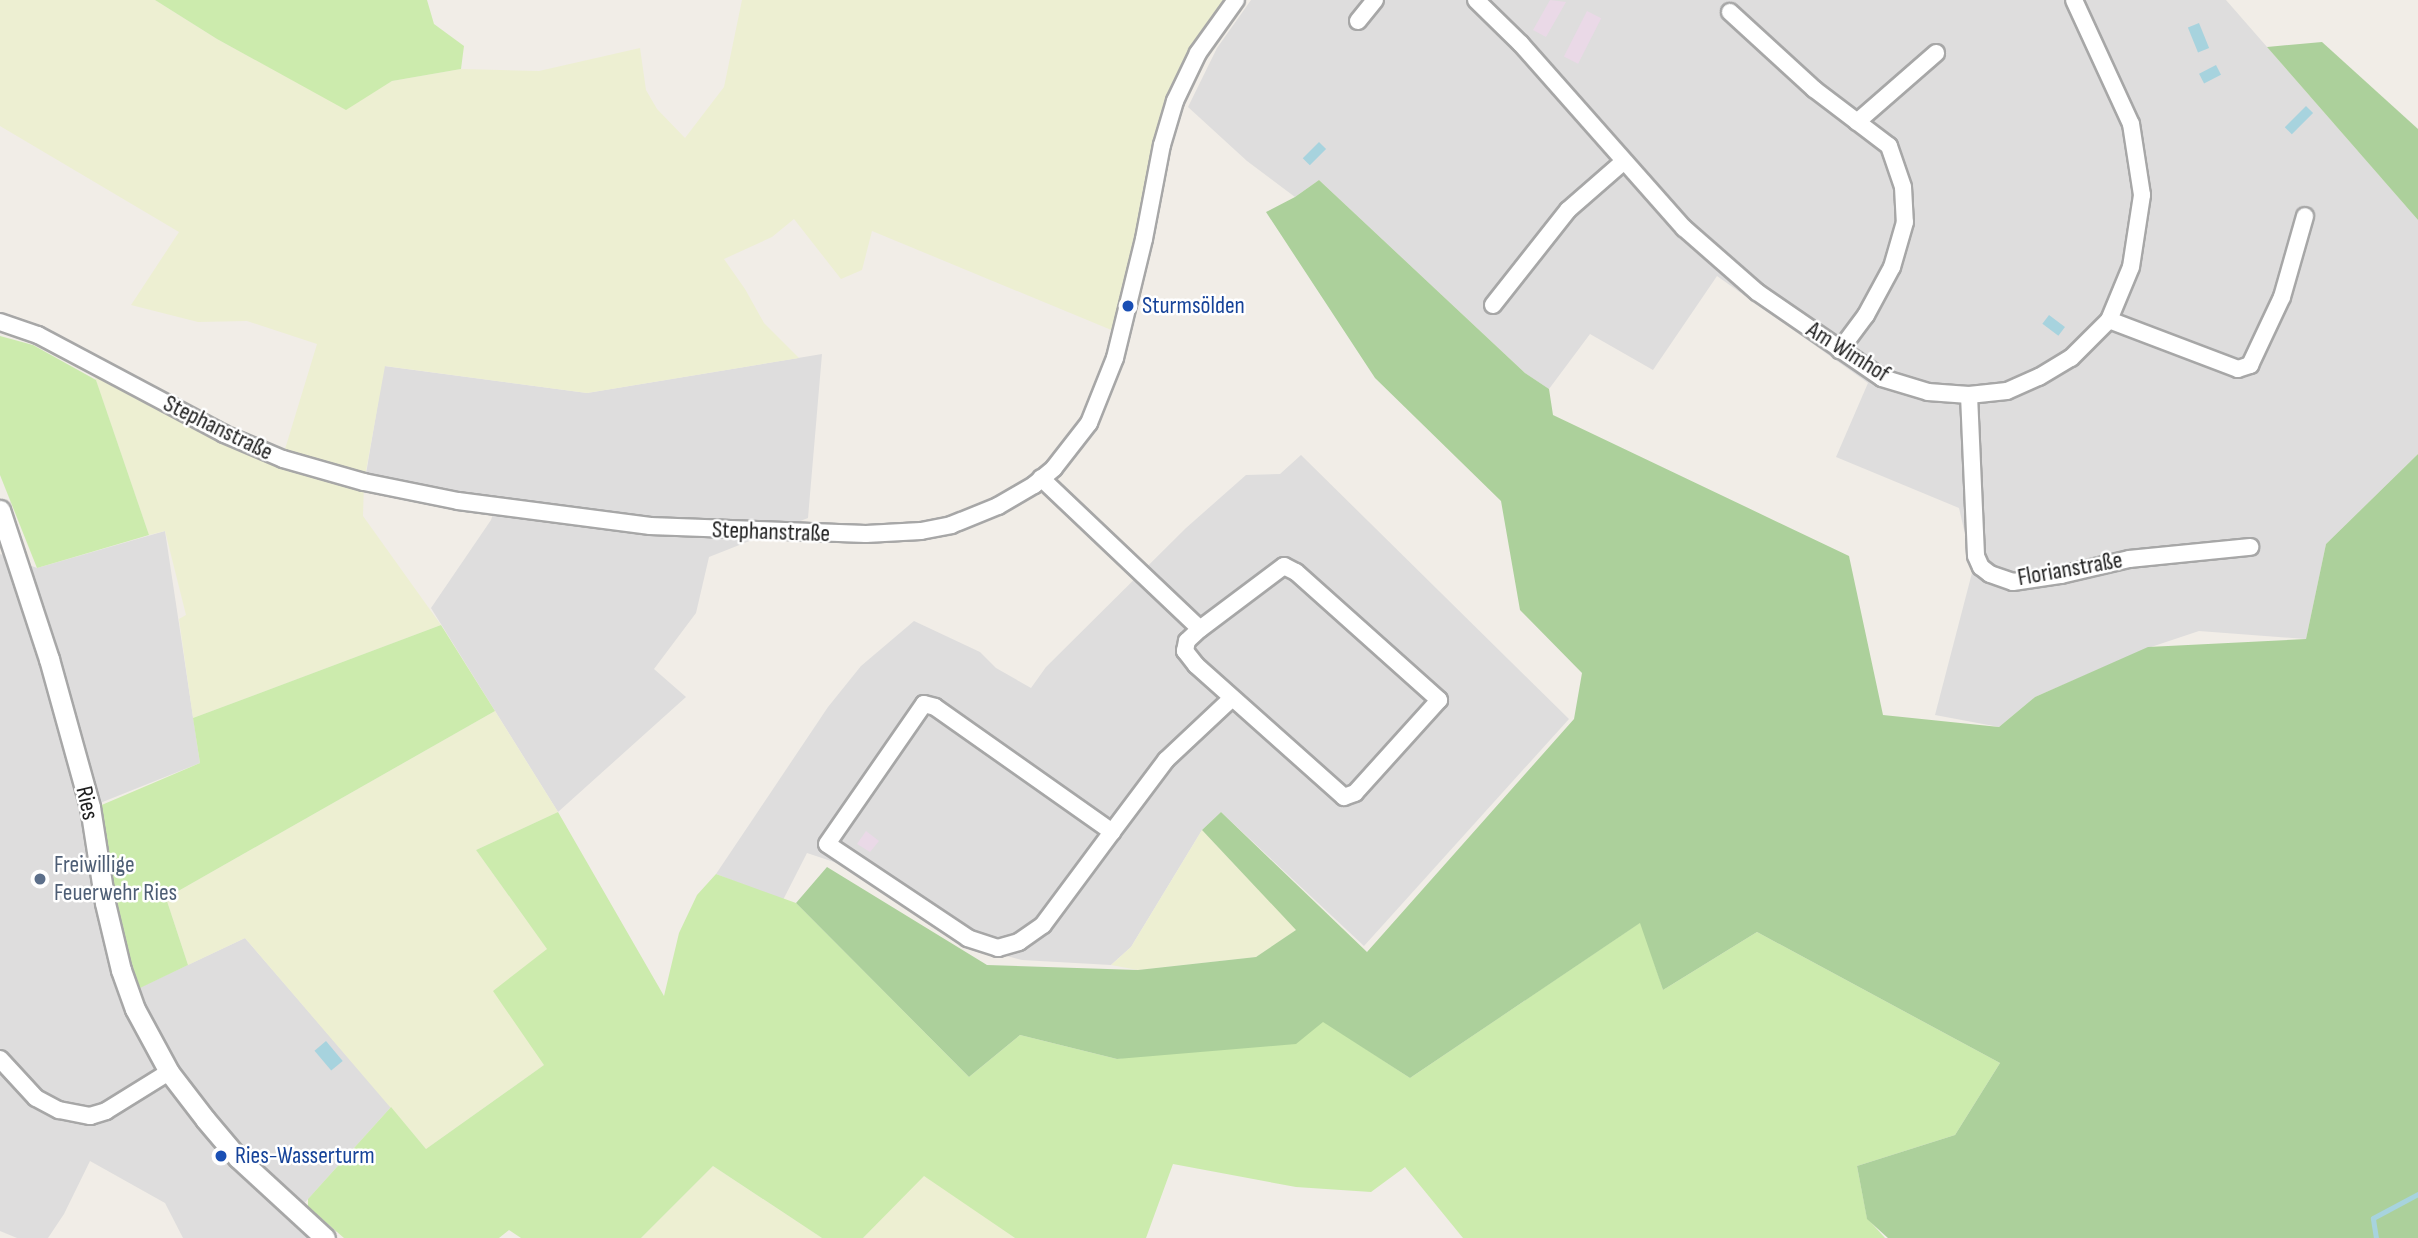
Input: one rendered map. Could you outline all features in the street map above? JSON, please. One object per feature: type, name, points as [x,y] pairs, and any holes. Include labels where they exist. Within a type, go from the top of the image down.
[{"type":"street","name":"Stephanstraße","points":[[0,322],[38,335],[224,434],[283,459],[364,482],[458,502],[650,526],[866,534],[921,531],[973,518],[1014,498],[1041,478],[1089,423],[1104,389],[1121,334],[1144,239],[1162,145],[1175,101],[1198,52],[1237,0]]},
{"type":"street","points":[[1358,21],[1375,0]]},
{"type":"street","name":"Am Wimhof","points":[[1476,0],[1521,44],[1684,228],[1747,283],[1882,378],[1928,392],[1969,396],[2007,391],[2039,377],[2071,358],[2109,320],[2131,267],[2142,195],[2131,124],[2074,0]]},
{"type":"street","points":[[1730,12],[1814,89],[1889,146],[1903,187],[1905,222],[1892,267],[1866,316],[1840,350]]},
{"type":"street","points":[[1857,122],[1936,53]]},
{"type":"street","points":[[1493,305],[1568,210],[1623,162]]},
{"type":"street","points":[[2109,320],[2238,369],[2250,365],[2282,297],[2305,216]]},
{"type":"street","name":"Florianstraße","points":[[1969,396],[1976,556],[1981,567],[1990,574],[2013,582],[2061,575],[2129,559],[2250,547]]},
{"type":"street","points":[[1041,478],[1200,629]]},
{"type":"street","name":"Ries","points":[[0,510],[4,536],[49,659],[90,807],[105,903],[121,971],[135,1009],[169,1072],[238,1158],[325,1238]]},
{"type":"street","points":[[1284,566],[1296,572],[1439,700],[1355,793],[1344,797],[1231,699],[1185,651],[1187,641],[1200,629],[1284,566]]},
{"type":"street","points":[[1112,832],[935,707],[924,704],[827,844],[968,938],[998,948],[1020,942],[1043,925],[1166,760],[1231,699]]},
{"type":"street","points":[[0,1059],[36,1098],[59,1110],[90,1116],[106,1111],[169,1072]]},
{"type":"shaded area","points":[[1251,0],[2226,0],[2418,220],[2418,454],[2326,544],[2306,639],[2199,631],[2148,648],[2035,697],[1999,727],[1935,715],[1973,569],[1959,508],[1836,457],[1868,383],[1717,276],[1653,370],[1590,334],[1549,389],[1525,373],[1319,180],[1295,197],[1247,161],[1188,107],[1217,48]]},
{"type":"shaded area","points":[[1550,0],[1566,2],[1546,37],[1533,30]]},
{"type":"shaded area","points":[[1587,11],[1601,18],[1578,64],[1564,56]]},
{"type":"shaded area","points":[[822,354],[808,518],[709,557],[696,613],[654,669],[686,697],[558,812],[431,608],[491,520],[498,499],[366,474],[384,366],[587,393]]},
{"type":"shaded area","points":[[1301,455],[1569,719],[1364,946],[1221,812],[1202,830],[1131,947],[1111,965],[1022,960],[965,945],[840,864],[807,853],[783,900],[716,874],[828,707],[861,666],[914,621],[980,652],[996,668],[1031,688],[1046,667],[1186,528],[1246,475],[1280,474]]},
{"type":"shaded area","points":[[165,531],[200,763],[90,807],[126,994],[245,938],[391,1107],[300,1208],[334,1238],[183,1238],[165,1203],[90,1161],[64,1214],[48,1238],[17,1238],[0,1231],[0,554],[37,568]]},
{"type":"shaded area","points":[[866,831],[879,841],[870,852],[857,844]]},
{"type":"green space","points":[[0,0],[155,0],[217,39],[346,109],[392,81],[461,69],[539,71],[640,48],[646,90],[657,109],[685,138],[724,87],[742,0],[1237,0],[1175,101],[1121,334],[872,231],[862,270],[841,279],[794,219],[772,237],[724,259],[764,323],[799,358],[587,393],[385,366],[364,482],[363,516],[441,625],[193,718],[179,619],[186,615],[165,531],[149,535],[90,363],[282,459],[317,344],[247,321],[198,322],[131,305],[179,232],[0,126]]},
{"type":"green space","points":[[155,0],[427,0],[434,24],[464,46],[461,69],[392,81],[346,110],[217,39]]},
{"type":"green space","points":[[2322,42],[2418,129],[2418,220],[2267,47]]},
{"type":"green space","points":[[1319,180],[1525,373],[1549,389],[1553,415],[1849,556],[1883,715],[1999,727],[2035,697],[2148,647],[2306,639],[2326,544],[2418,454],[2418,1238],[1888,1238],[1867,1219],[1857,1166],[1955,1135],[2000,1063],[1757,932],[1663,990],[1640,923],[1410,1078],[1323,1022],[1296,1044],[1117,1059],[1020,1035],[969,1077],[796,903],[827,867],[987,965],[1138,970],[1256,957],[1296,930],[1202,830],[1221,812],[1367,952],[1574,719],[1582,673],[1520,610],[1501,501],[1375,378],[1266,212],[1295,197]]},
{"type":"green space","points":[[0,336],[33,345],[96,380],[149,535],[37,568],[0,475]]},
{"type":"green space","points":[[441,625],[495,711],[166,898],[188,965],[140,988],[133,981],[97,807],[200,763],[193,718]]},
{"type":"green space","points":[[495,711],[558,812],[476,850],[548,950],[544,1065],[426,1149],[245,938],[188,965],[166,898]]},
{"type":"green space","points":[[558,812],[664,996],[679,933],[697,895],[716,874],[796,903],[969,1077],[1020,1035],[1117,1059],[1323,1021],[1410,1078],[1641,922],[1663,990],[1757,932],[2000,1063],[1955,1135],[1857,1166],[1867,1218],[1885,1238],[1463,1238],[1405,1167],[1371,1192],[1296,1187],[1173,1164],[1146,1238],[1015,1238],[924,1176],[863,1238],[822,1238],[713,1166],[641,1238],[521,1238],[509,1230],[499,1238],[344,1238],[308,1207],[308,1199],[391,1107],[426,1149],[544,1065],[493,991],[547,949],[476,850]]},
{"type":"green space","points":[[1202,830],[1297,930],[1256,957],[1138,970],[1111,965],[1131,947]]},
{"type":"green space","points":[[713,1166],[822,1238],[641,1238]]},
{"type":"green space","points":[[924,1175],[1015,1238],[863,1238]]},
{"type":"water","points":[[2199,23],[2209,48],[2198,53],[2188,27]]},
{"type":"water","points":[[2216,65],[2221,75],[2204,83],[2199,74]]},
{"type":"water","points":[[2306,106],[2313,113],[2292,134],[2285,127]]},
{"type":"water","points":[[1319,142],[1326,149],[1310,165],[1303,158]]},
{"type":"water","points":[[2049,315],[2065,327],[2058,336],[2042,324]]},
{"type":"water","points":[[326,1041],[343,1061],[331,1071],[315,1051]]},
{"type":"waterway","points":[[2376,1238],[2373,1218],[2418,1194]]},
{"type":"place","name":"Sturmsölden","points":[[1128,306]]},
{"type":"place","name":"Freiwillige Feuerwehr Ries","points":[[40,879]]},
{"type":"place","name":"Ries-Wasserturm","points":[[221,1156]]}]
